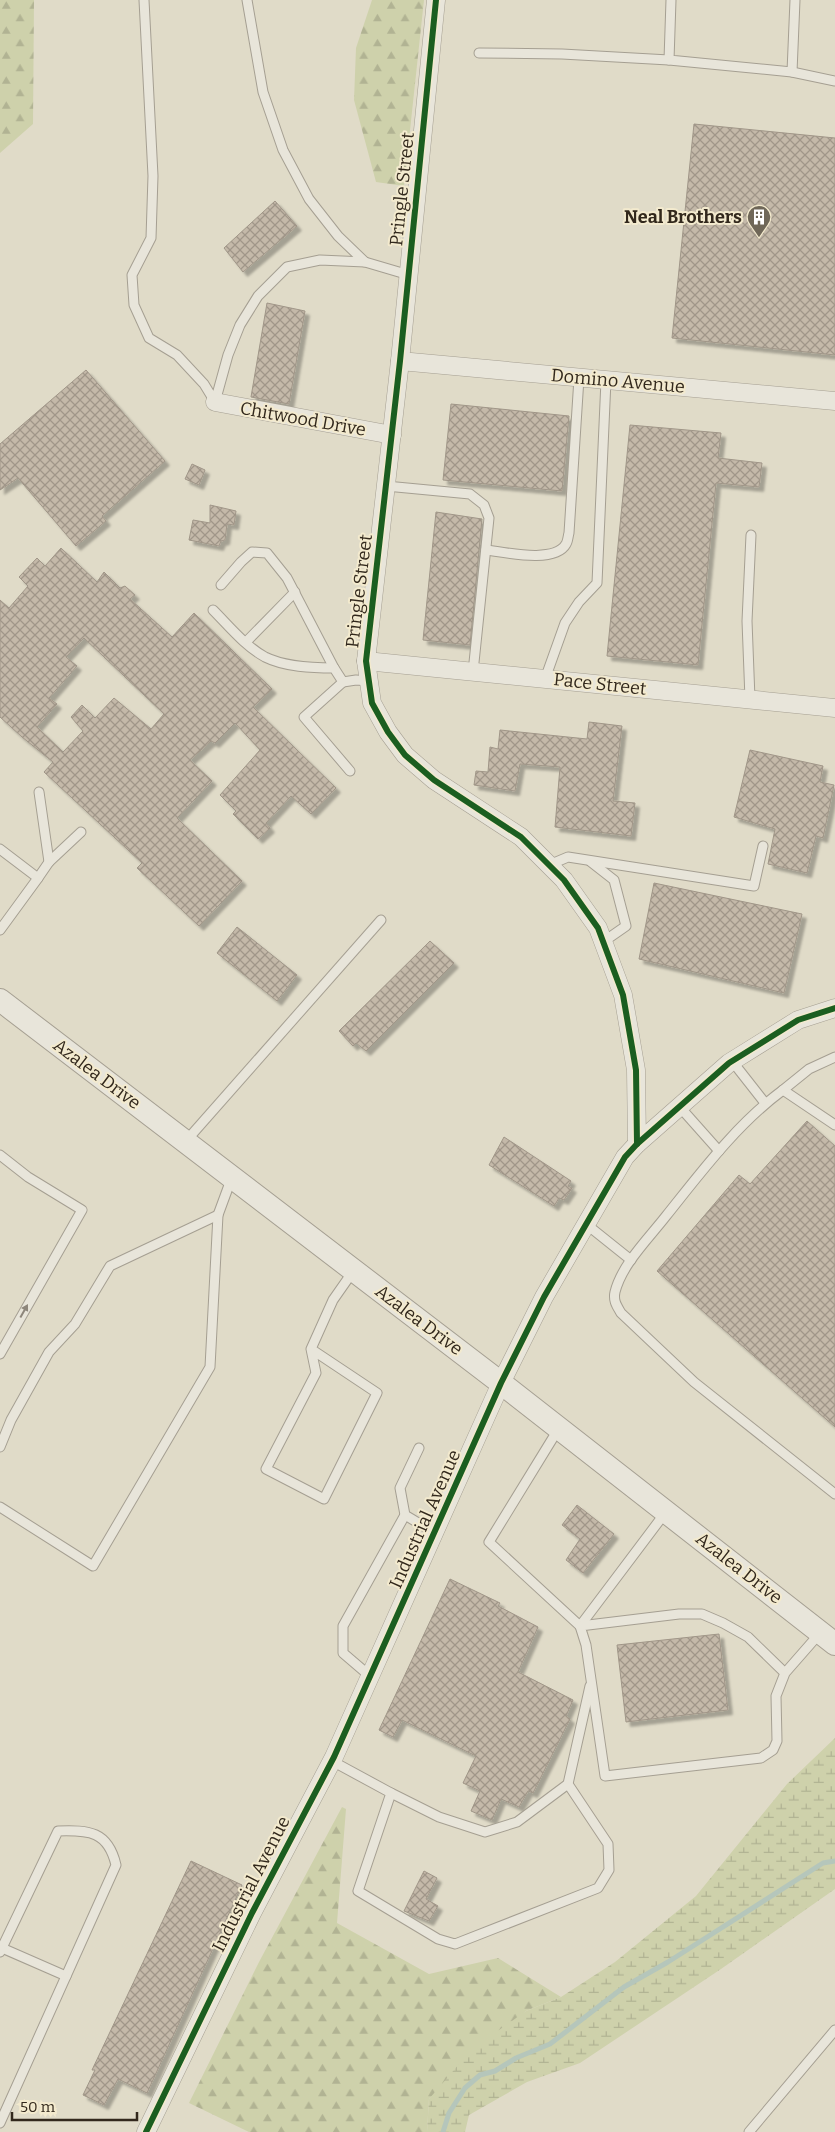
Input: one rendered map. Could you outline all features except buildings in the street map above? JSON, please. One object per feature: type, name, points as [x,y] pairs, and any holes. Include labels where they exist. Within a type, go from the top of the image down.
[{"type":"street","name":"Pringle Street","points":[[436,0],[400,361],[366,661],[372,703],[388,732],[405,755],[434,780],[521,837],[564,880],[598,928],[623,994],[636,1070],[637,1144]]},
{"type":"street","name":"Domino Avenue","points":[[400,361],[835,401]]},
{"type":"street","name":"Chitwood Drive","points":[[215,402],[392,435]]},
{"type":"street","name":"Pace Street","points":[[366,661],[835,708]]},
{"type":"street","name":"Azalea Drive","points":[[0,1000],[501,1383],[828,1638]]},
{"type":"street","name":"Industrial Avenue","points":[[146,2132],[244,1930],[332,1761],[501,1383],[544,1297],[625,1156],[679,1106],[732,1061],[798,1020],[835,1008]]},
{"type":"lane","points":[[144,0],[153,176],[151,238],[132,275],[134,306],[149,338],[177,355],[204,384],[215,402]]},
{"type":"lane","points":[[247,0],[263,92],[283,150],[309,199],[338,236],[365,262]]},
{"type":"lane","points":[[669,60],[672,0]]},
{"type":"lane","points":[[792,72],[795,0]]},
{"type":"lane","points":[[479,53],[562,54],[669,60],[792,72],[835,81]]},
{"type":"lane","points":[[215,402],[228,355],[240,325],[258,296],[287,267],[320,260],[365,262],[409,275]]},
{"type":"lane","points":[[486,550],[541,556],[559,551],[566,545],[569,533],[579,378]]},
{"type":"lane","points":[[545,679],[566,623],[579,602],[598,583],[606,380]]},
{"type":"lane","points":[[386,486],[470,494],[484,505],[490,518],[473,672]]},
{"type":"lane","points":[[750,699],[747,621],[751,535]]},
{"type":"lane","points":[[221,584],[252,552],[266,553],[287,578],[343,682]]},
{"type":"lane","points":[[246,642],[295,592]]},
{"type":"lane","points":[[214,610],[246,642],[265,657],[276,662],[334,668]]},
{"type":"lane","points":[[350,771],[304,717],[343,682],[369,681]]},
{"type":"lane","points":[[39,792],[49,862]]},
{"type":"lane","points":[[0,930],[49,862],[81,832]]},
{"type":"lane","points":[[548,865],[568,858],[590,860],[754,886],[763,846]]},
{"type":"lane","points":[[0,849],[38,878]]},
{"type":"lane","points":[[590,860],[614,880],[626,926],[603,942]]},
{"type":"lane","points":[[185,1141],[381,920]]},
{"type":"lane","points":[[835,1056],[810,1069],[765,1103],[719,1151],[631,1260],[616,1291],[614,1302],[621,1313],[694,1382],[835,1494]]},
{"type":"lane","points":[[732,1061],[765,1103]]},
{"type":"lane","points":[[784,1090],[835,1125]]},
{"type":"lane","points":[[679,1106],[719,1151]]},
{"type":"lane","points":[[0,1155],[28,1177],[82,1210],[0,1354]]},
{"type":"lane","points":[[0,1507],[93,1566],[210,1367],[218,1215],[232,1177]]},
{"type":"lane","points":[[0,1447],[11,1420],[49,1352],[75,1324],[110,1266],[218,1215]]},
{"type":"lane","points":[[586,1224],[631,1260]]},
{"type":"lane","points":[[311,1350],[377,1393],[324,1499],[266,1469],[316,1373],[311,1350],[333,1300],[354,1270]]},
{"type":"lane","points":[[559,1428],[489,1542],[580,1626],[586,1645],[605,1776],[761,1758],[773,1750],[777,1741],[776,1696],[786,1673],[828,1638]]},
{"type":"lane","points":[[371,1677],[344,1653],[343,1626],[405,1515],[400,1488],[419,1448]]},
{"type":"lane","points":[[580,1626],[666,1511]]},
{"type":"lane","points":[[405,1515],[435,1533]]},
{"type":"lane","points":[[580,1626],[679,1614],[702,1614],[748,1637],[786,1673]]},
{"type":"lane","points":[[332,1761],[439,1817],[485,1832],[517,1822],[568,1784],[592,1681]]},
{"type":"lane","points":[[391,1793],[358,1891],[438,1938],[455,1944],[598,1888],[609,1870],[608,1844],[568,1784]]},
{"type":"lane","points":[[0,2123],[66,1976],[116,1864],[113,1852],[104,1839],[82,1830],[58,1831],[1,1950],[66,1976]]},
{"type":"lane","points":[[749,2132],[835,2030]]},
{"type":"green space","points":[[0,0],[34,0],[33,124],[0,153]]},
{"type":"green space","points":[[372,0],[424,0],[404,186],[376,182],[354,100],[356,48]]},
{"type":"green space","points":[[835,1738],[835,1889],[721,1969],[580,2063],[527,2082],[469,2115],[465,2132],[427,2132],[429,2099],[472,2049],[526,2011],[561,1997],[615,1962],[696,1896],[787,1784]]},
{"type":"green space","points":[[342,1807],[346,1809],[337,1923],[429,1974],[498,1958],[561,1997],[526,2011],[429,2099],[427,2132],[249,2132],[189,2103],[259,1962]]},
{"type":"waterway","points":[[443,2132],[449,2113],[465,2088],[480,2075],[495,2071],[516,2058],[550,2044],[624,1987],[668,1962],[823,1863],[835,1861]]},
{"type":"cycle path","points":[[436,0],[400,361],[366,661],[372,703],[388,732],[405,755],[434,780],[521,837],[564,880],[598,928],[623,995],[636,1070],[637,1144]]},
{"type":"cycle path","points":[[146,2132],[252,1913],[334,1757],[501,1383],[544,1297],[625,1157],[637,1144],[729,1063],[798,1020],[835,1008]]},
{"type":"place","name":"Neal Brothers","points":[[759,238]]}]
